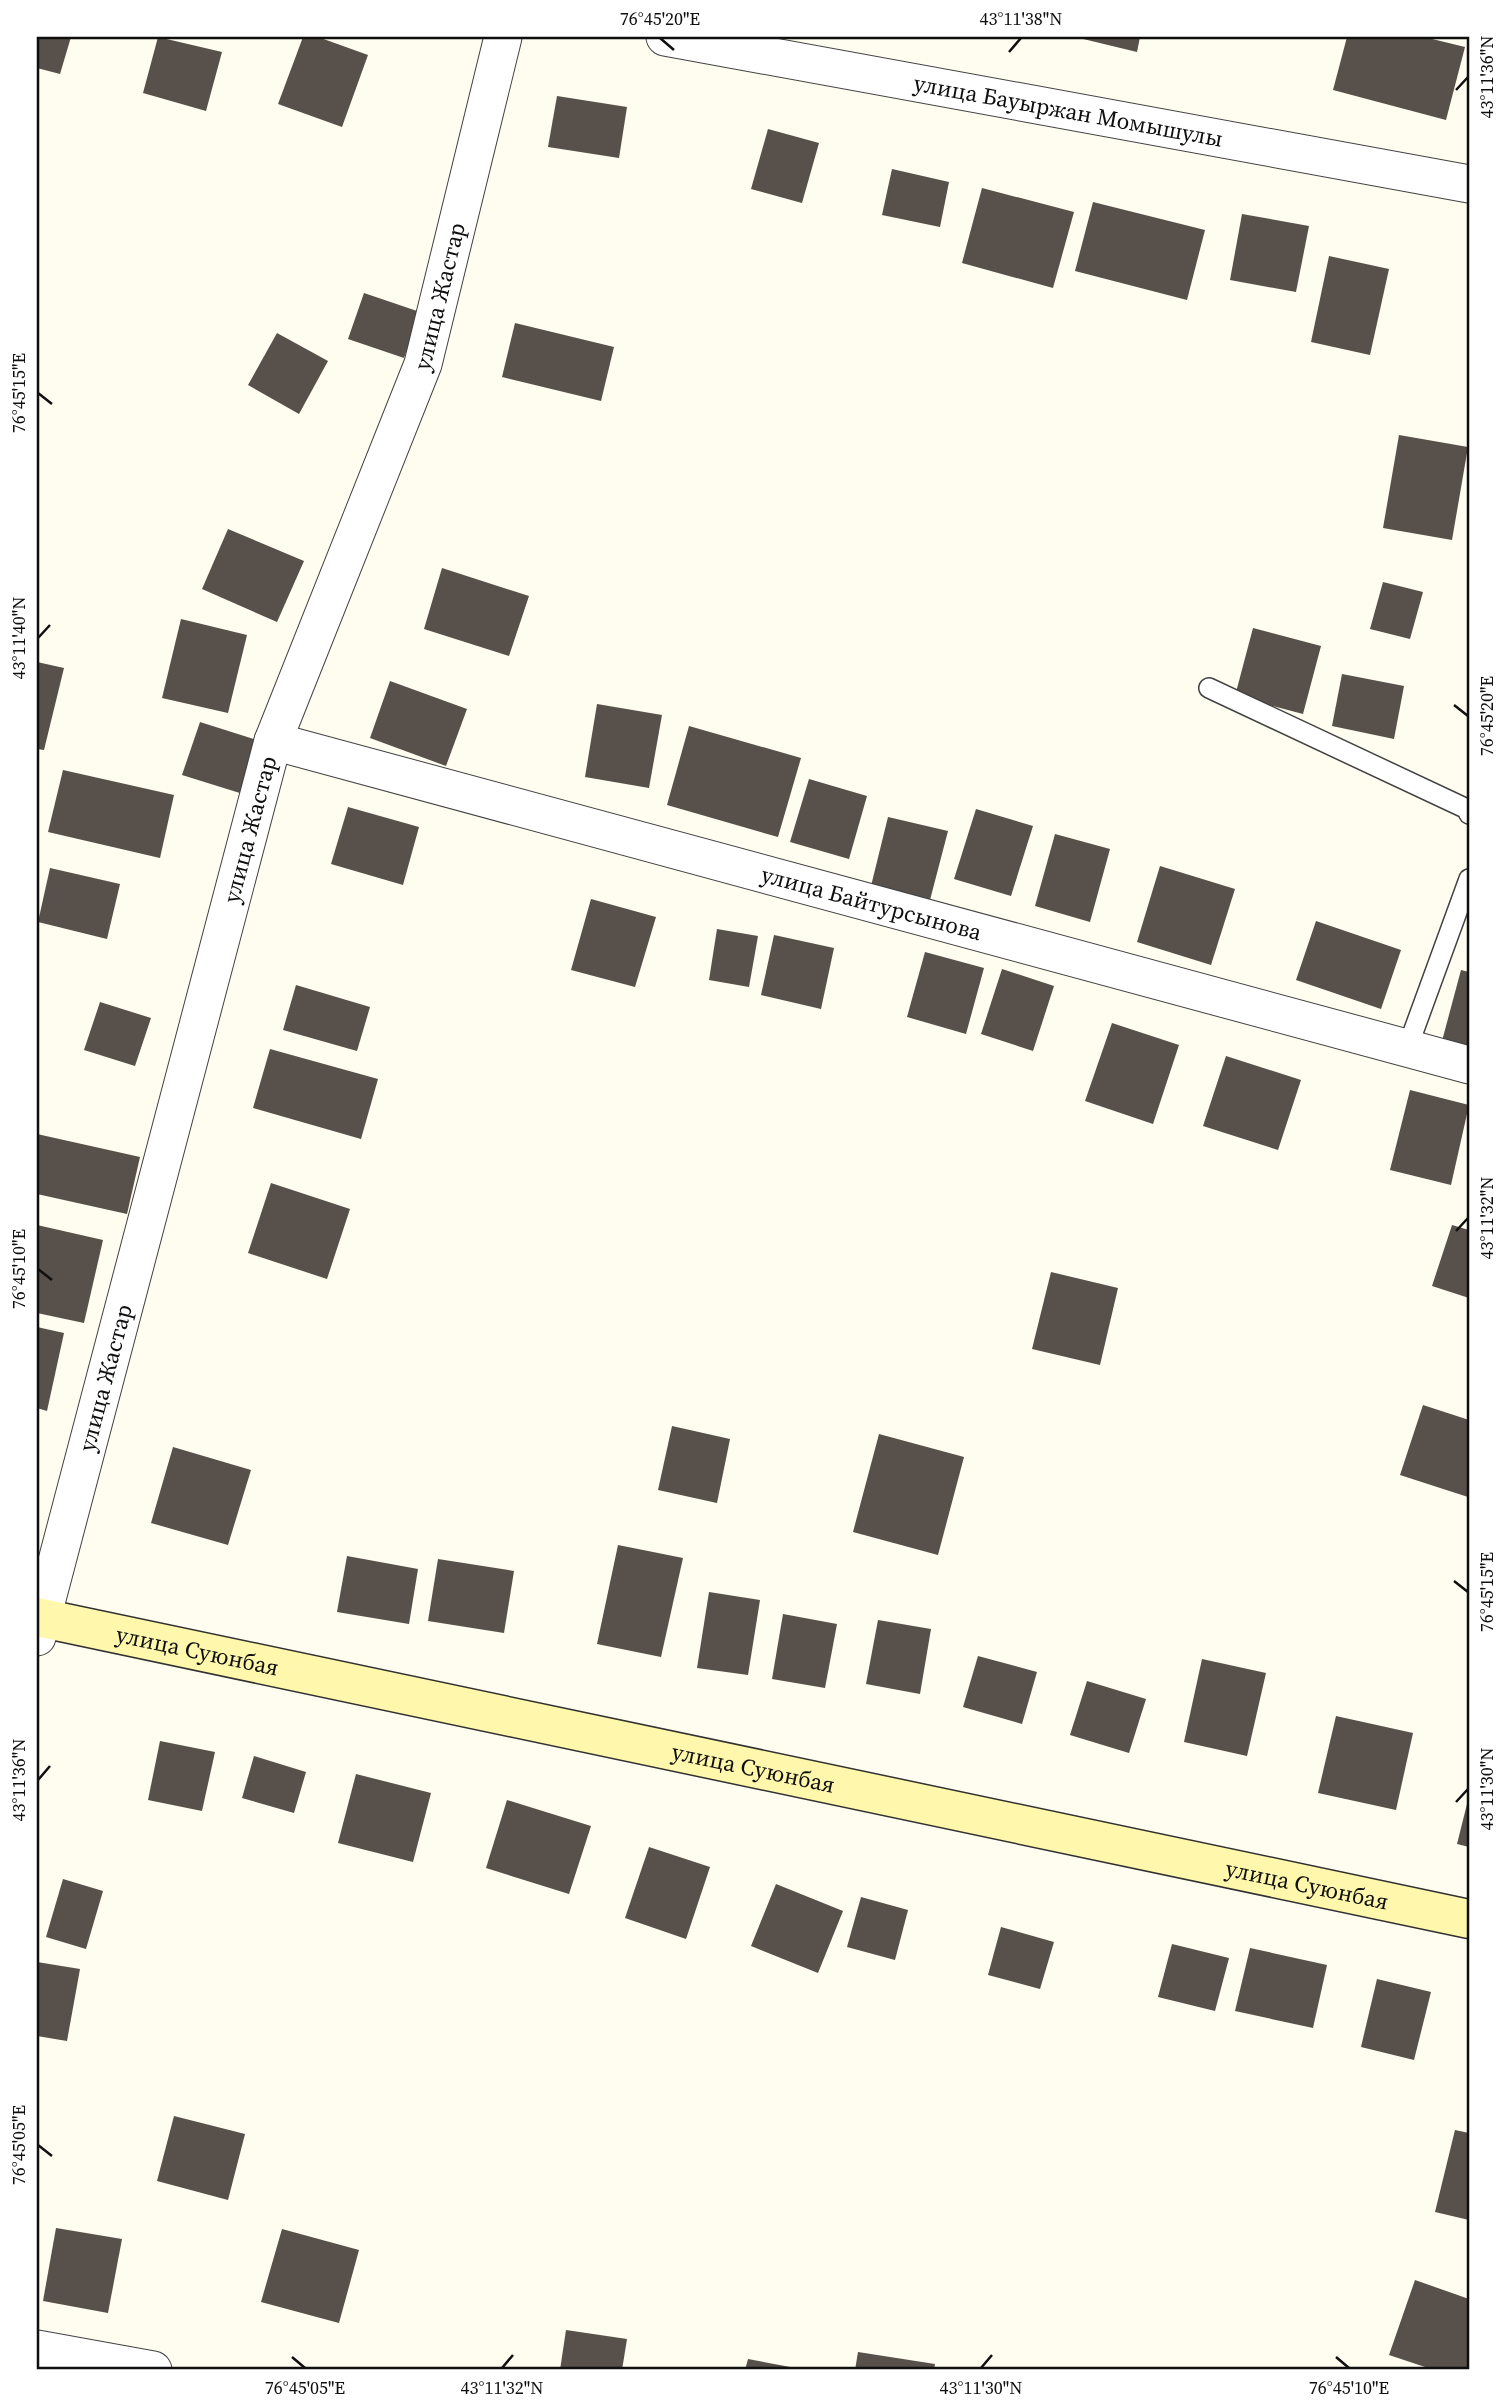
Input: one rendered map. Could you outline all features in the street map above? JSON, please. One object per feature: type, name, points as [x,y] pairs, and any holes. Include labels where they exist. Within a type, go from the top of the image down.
[{"type":"main road","name":"улица Суюнбая","points":[[38,1624],[1469,1919]]},
{"type":"street","name":"улица Жастар","points":[[38,1624],[273,741],[423,364],[503,37]]},
{"type":"street","name":"улица Бауыржан Момышулы","points":[[665,37],[1469,184]]},
{"type":"street","name":"улица Байтурсынова","points":[[273,741],[1469,1065]]},
{"type":"street","points":[[37,2349],[153,2370]]},
{"type":"lane","points":[[1209,688],[1467,809],[1469,814]]},
{"type":"lane","points":[[1407,1049],[1469,879]]},
{"type":"building","points":[[37,37],[71,37],[60,74],[37,68]]},
{"type":"building","points":[[158,37],[222,52],[206,111],[143,93]]},
{"type":"building","points":[[303,37],[318,37],[368,55],[342,127],[278,104]]},
{"type":"building","points":[[1075,37],[1140,37],[1137,52]]},
{"type":"building","points":[[1347,37],[1424,37],[1465,47],[1446,120],[1333,90]]},
{"type":"building","points":[[557,96],[627,107],[619,158],[548,147]]},
{"type":"building","points":[[768,129],[819,143],[802,203],[751,189]]},
{"type":"building","points":[[892,169],[949,182],[940,227],[882,215]]},
{"type":"building","points":[[982,188],[1074,212],[1053,288],[962,263]]},
{"type":"building","points":[[1093,202],[1205,230],[1187,300],[1075,271]]},
{"type":"building","points":[[1242,214],[1309,226],[1296,292],[1230,280]]},
{"type":"building","points":[[1329,256],[1389,269],[1370,355],[1311,342]]},
{"type":"building","points":[[364,293],[420,312],[404,358],[348,339]]},
{"type":"building","points":[[515,323],[614,347],[601,401],[502,377]]},
{"type":"building","points":[[277,333],[328,361],[299,414],[248,385]]},
{"type":"building","points":[[1399,435],[1468,447],[1452,540],[1383,528]]},
{"type":"building","points":[[228,529],[304,561],[277,622],[202,589]]},
{"type":"building","points":[[442,568],[529,596],[509,656],[424,629]]},
{"type":"building","points":[[1383,582],[1423,592],[1410,639],[1370,629]]},
{"type":"building","points":[[181,619],[247,635],[228,713],[162,698]]},
{"type":"building","points":[[1253,628],[1321,646],[1303,714],[1235,696]]},
{"type":"building","points":[[37,662],[64,668],[44,750],[37,749]]},
{"type":"building","points":[[1342,674],[1404,686],[1394,739],[1332,726]]},
{"type":"building","points":[[390,681],[467,709],[446,766],[370,738]]},
{"type":"building","points":[[597,704],[662,715],[649,788],[585,777]]},
{"type":"building","points":[[200,722],[260,741],[243,794],[182,775]]},
{"type":"building","points":[[689,726],[801,758],[778,837],[667,805]]},
{"type":"building","points":[[63,770],[174,795],[160,858],[48,832]]},
{"type":"building","points":[[809,779],[867,796],[849,859],[790,842]]},
{"type":"building","points":[[348,807],[419,827],[403,885],[331,864]]},
{"type":"building","points":[[976,809],[1033,826],[1011,896],[954,879]]},
{"type":"building","points":[[888,817],[948,831],[930,900],[871,886]]},
{"type":"building","points":[[1055,834],[1110,849],[1090,922],[1035,906]]},
{"type":"building","points":[[1160,866],[1235,889],[1211,965],[1137,942]]},
{"type":"building","points":[[50,868],[120,884],[107,939],[38,922]]},
{"type":"building","points":[[591,899],[656,917],[635,987],[571,970]]},
{"type":"building","points":[[1316,921],[1401,950],[1381,1009],[1296,980]]},
{"type":"building","points":[[717,929],[758,936],[749,987],[709,980]]},
{"type":"building","points":[[774,935],[834,948],[821,1009],[761,995]]},
{"type":"building","points":[[925,952],[984,968],[966,1034],[907,1017]]},
{"type":"building","points":[[1002,969],[1054,986],[1033,1051],[981,1034]]},
{"type":"building","points":[[1461,970],[1469,972],[1469,1048],[1442,1041]]},
{"type":"building","points":[[296,985],[370,1007],[357,1051],[283,1030]]},
{"type":"building","points":[[100,1002],[151,1018],[135,1066],[84,1050]]},
{"type":"building","points":[[1112,1023],[1179,1045],[1153,1124],[1085,1101]]},
{"type":"building","points":[[270,1049],[378,1079],[361,1139],[253,1108]]},
{"type":"building","points":[[1226,1056],[1301,1080],[1278,1150],[1203,1126]]},
{"type":"building","points":[[1410,1090],[1469,1105],[1451,1185],[1390,1170]]},
{"type":"building","points":[[37,1134],[140,1157],[127,1214],[37,1194]]},
{"type":"building","points":[[271,1183],[350,1209],[327,1279],[248,1253]]},
{"type":"building","points":[[37,1225],[103,1240],[84,1323],[37,1313]]},
{"type":"building","points":[[1452,1225],[1469,1230],[1469,1298],[1432,1286]]},
{"type":"building","points":[[1051,1272],[1118,1288],[1100,1365],[1032,1349]]},
{"type":"building","points":[[37,1327],[64,1333],[47,1411],[37,1408]]},
{"type":"building","points":[[1423,1405],[1469,1420],[1468,1497],[1400,1475]]},
{"type":"building","points":[[672,1426],[730,1439],[717,1503],[658,1490]]},
{"type":"building","points":[[879,1434],[964,1457],[938,1555],[853,1532]]},
{"type":"building","points":[[173,1447],[251,1470],[228,1545],[151,1523]]},
{"type":"building","points":[[618,1545],[683,1558],[661,1657],[597,1644]]},
{"type":"building","points":[[347,1556],[418,1569],[409,1624],[337,1612]]},
{"type":"building","points":[[438,1559],[514,1571],[504,1633],[428,1621]]},
{"type":"building","points":[[709,1592],[760,1600],[748,1675],[697,1668]]},
{"type":"building","points":[[783,1614],[837,1624],[825,1688],[772,1679]]},
{"type":"building","points":[[878,1620],[931,1629],[920,1694],[866,1684]]},
{"type":"building","points":[[978,1656],[1037,1672],[1022,1724],[963,1707]]},
{"type":"building","points":[[1202,1659],[1266,1673],[1247,1756],[1184,1742]]},
{"type":"building","points":[[1087,1681],[1146,1699],[1129,1753],[1070,1735]]},
{"type":"building","points":[[1336,1716],[1413,1733],[1396,1810],[1318,1793]]},
{"type":"building","points":[[160,1741],[215,1752],[202,1811],[148,1800]]},
{"type":"building","points":[[254,1756],[306,1772],[294,1813],[242,1798]]},
{"type":"building","points":[[356,1774],[431,1793],[413,1862],[338,1843]]},
{"type":"building","points":[[1469,1796],[1469,1847],[1457,1844]]},
{"type":"building","points":[[507,1800],[591,1826],[569,1894],[486,1868]]},
{"type":"building","points":[[649,1847],[710,1867],[686,1939],[625,1918]]},
{"type":"building","points":[[63,1879],[103,1891],[86,1949],[46,1937]]},
{"type":"building","points":[[776,1884],[843,1911],[818,1973],[751,1946]]},
{"type":"building","points":[[861,1897],[908,1910],[895,1960],[847,1947]]},
{"type":"building","points":[[1001,1927],[1054,1942],[1040,1989],[988,1975]]},
{"type":"building","points":[[1172,1944],[1229,1958],[1215,2011],[1158,1997]]},
{"type":"building","points":[[1250,1948],[1327,1965],[1313,2028],[1235,2011]]},
{"type":"building","points":[[37,1962],[80,1969],[67,2041],[37,2036]]},
{"type":"building","points":[[1377,1979],[1431,1992],[1414,2060],[1361,2047]]},
{"type":"building","points":[[174,2116],[245,2134],[228,2200],[157,2181]]},
{"type":"building","points":[[1455,2130],[1469,2133],[1469,2220],[1435,2212]]},
{"type":"building","points":[[56,2228],[122,2239],[108,2313],[43,2301]]},
{"type":"building","points":[[282,2229],[359,2250],[339,2323],[261,2302]]},
{"type":"building","points":[[1415,2280],[1469,2299],[1469,2370],[1434,2370],[1389,2355]]},
{"type":"building","points":[[566,2330],[627,2339],[622,2370],[560,2370]]},
{"type":"building","points":[[858,2352],[935,2364],[934,2370],[855,2370]]},
{"type":"building","points":[[748,2359],[801,2369],[801,2370],[745,2370]]}]
